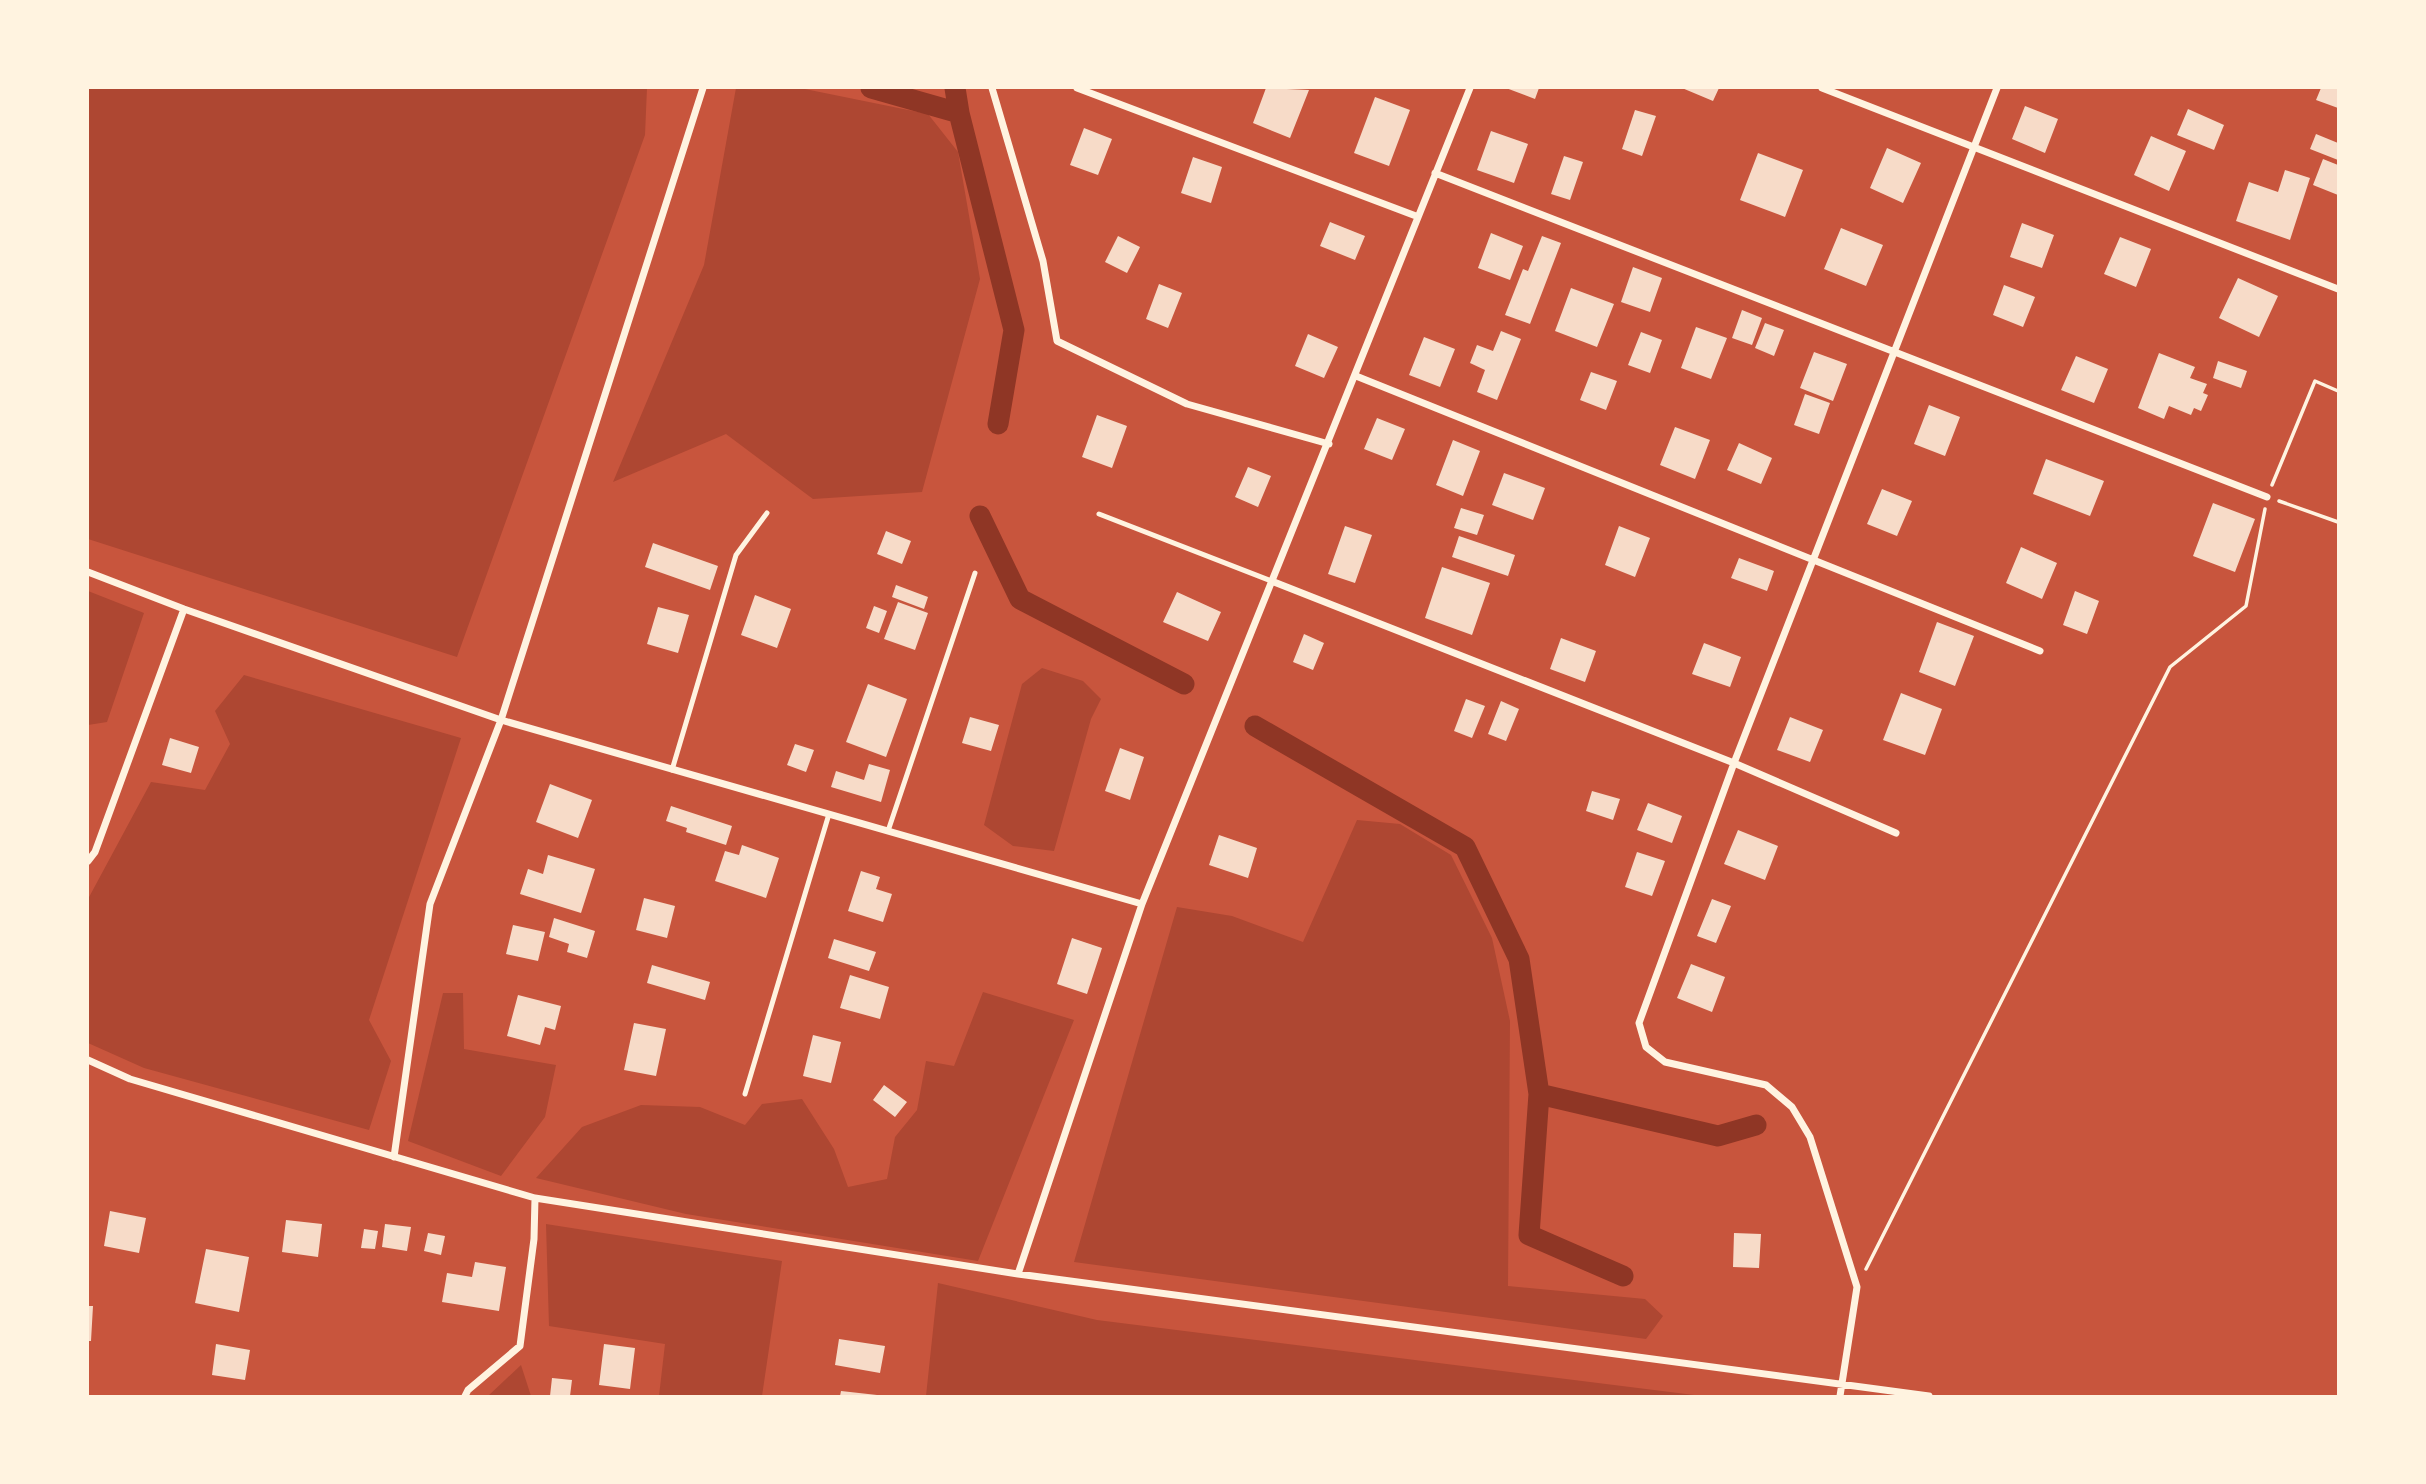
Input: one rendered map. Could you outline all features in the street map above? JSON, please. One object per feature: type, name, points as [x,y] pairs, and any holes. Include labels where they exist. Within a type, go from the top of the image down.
[{"type":"street","points":[[394,1157],[430,904],[501,720],[703,88]]},
{"type":"street","points":[[992,88],[1042,261],[1057,341],[1186,404],[1329,444]]},
{"type":"street","points":[[1077,88],[1416,216]]},
{"type":"street","points":[[1018,1274],[1142,904],[1329,444],[1416,216],[1470,88]]},
{"type":"street","points":[[1822,88],[2339,289]]},
{"type":"street","points":[[1840,1396],[1857,1287],[1810,1137],[1792,1107],[1766,1085],[1665,1062],[1646,1047],[1639,1023],[1734,763],[1997,88]]},
{"type":"street","points":[[1435,173],[2267,497]]},
{"type":"street","points":[[1356,376],[2040,651]]},
{"type":"street","points":[[88,572],[184,609],[501,720],[1142,904]]},
{"type":"street","points":[[1273,582],[1734,763],[1896,833]]},
{"type":"street","points":[[88,861],[95,852],[184,609]]},
{"type":"street","points":[[88,1060],[130,1079],[535,1198],[1018,1274],[1929,1396]]},
{"type":"street","points":[[465,1396],[468,1390],[520,1346],[534,1239],[535,1198]]},
{"type":"lane","points":[[672,770],[736,555],[767,513]]},
{"type":"lane","points":[[1099,514],[1273,582]]},
{"type":"lane","points":[[888,831],[975,573]]},
{"type":"lane","points":[[745,1094],[829,814]]},
{"type":"path","points":[[1857,1287],[2170,667],[2246,606],[2267,497],[2315,381],[2339,391]]},
{"type":"path","points":[[2267,497],[2339,522]]},
{"type":"shaded area","points":[[88,88],[647,88],[645,135],[457,657],[88,539]]},
{"type":"shaded area","points":[[736,88],[800,88],[928,114],[958,152],[980,279],[922,492],[813,499],[726,434],[613,482],[704,265]]},
{"type":"shaded area","points":[[88,591],[144,613],[107,722],[88,725]]},
{"type":"shaded area","points":[[1042,668],[1083,681],[1101,699],[1091,719],[1054,851],[1013,846],[984,825],[1022,684]]},
{"type":"shaded area","points":[[244,675],[461,738],[369,1020],[391,1061],[369,1130],[144,1068],[88,1043],[88,899],[151,782],[205,790],[230,744],[215,711]]},
{"type":"shaded area","points":[[1357,820],[1400,824],[1451,855],[1492,938],[1510,1021],[1508,1286],[1645,1299],[1663,1316],[1646,1339],[1074,1262],[1177,907],[1232,916],[1303,942]]},
{"type":"shaded area","points":[[983,992],[1074,1020],[978,1261],[686,1214],[536,1178],[582,1127],[641,1105],[700,1107],[745,1125],[762,1104],[802,1099],[834,1149],[848,1187],[887,1179],[895,1137],[917,1110],[926,1061],[954,1066]]},
{"type":"shaded area","points":[[443,993],[463,993],[464,1049],[556,1065],[545,1117],[501,1176],[408,1141]]},
{"type":"shaded area","points":[[546,1224],[782,1261],[762,1396],[659,1396],[665,1344],[549,1326]]},
{"type":"shaded area","points":[[938,1283],[1097,1320],[1702,1396],[926,1396]]},
{"type":"shaded area","points":[[521,1365],[531,1396],[488,1396]]},
{"type":"building","points":[[1266,88],[1309,90],[1290,138],[1253,123]]},
{"type":"building","points":[[1506,88],[1539,88],[1535,99]]},
{"type":"building","points":[[1682,88],[1719,88],[1713,101]]},
{"type":"building","points":[[2321,88],[2338,88],[2338,108],[2316,100]]},
{"type":"building","points":[[1375,97],[1410,110],[1389,166],[1354,153]]},
{"type":"building","points":[[2025,106],[2058,119],[2045,153],[2012,139]]},
{"type":"building","points":[[2188,109],[2224,125],[2214,150],[2177,135]]},
{"type":"building","points":[[1635,110],[1656,116],[1642,156],[1622,149]]},
{"type":"building","points":[[1084,128],[1112,139],[1098,175],[1070,165]]},
{"type":"building","points":[[1491,131],[1528,144],[1514,183],[1477,170]]},
{"type":"building","points":[[2316,134],[2338,143],[2338,160],[2310,149]]},
{"type":"building","points":[[2151,136],[2186,151],[2169,191],[2134,175]]},
{"type":"building","points":[[1887,148],[1921,163],[1903,203],[1870,188]]},
{"type":"building","points":[[1758,153],[1803,170],[1785,217],[1740,200]]},
{"type":"building","points":[[1564,156],[1583,162],[1570,200],[1551,194]]},
{"type":"building","points":[[1193,157],[1222,167],[1211,203],[1181,193]]},
{"type":"building","points":[[2323,159],[2338,165],[2338,195],[2313,185]]},
{"type":"building","points":[[2285,170],[2310,178],[2290,240],[2236,221],[2249,182],[2278,192]]},
{"type":"building","points":[[1330,222],[1365,236],[1355,260],[1320,246]]},
{"type":"building","points":[[2022,223],[2054,235],[2042,268],[2010,257]]},
{"type":"building","points":[[1841,228],[1883,245],[1866,286],[1824,269]]},
{"type":"building","points":[[1491,233],[1523,246],[1510,280],[1478,268]]},
{"type":"building","points":[[1118,236],[1140,247],[1127,273],[1105,262]]},
{"type":"building","points":[[1542,236],[1561,243],[1530,324],[1505,315],[1523,269],[1528,271]]},
{"type":"building","points":[[2120,237],[2151,249],[2136,287],[2104,274]]},
{"type":"building","points":[[1633,267],[1662,278],[1650,312],[1621,302]]},
{"type":"building","points":[[2238,278],[2278,296],[2259,337],[2219,318]]},
{"type":"building","points":[[1159,284],[1182,293],[1168,328],[1146,319]]},
{"type":"building","points":[[2004,285],[2035,297],[2023,327],[1993,315]]},
{"type":"building","points":[[1571,288],[1614,304],[1597,347],[1555,331]]},
{"type":"building","points":[[1742,310],[1762,318],[1752,345],[1732,338]]},
{"type":"building","points":[[1765,323],[1784,330],[1774,356],[1755,348]]},
{"type":"building","points":[[1696,327],[1727,338],[1711,379],[1681,368]]},
{"type":"building","points":[[1501,331],[1521,339],[1497,400],[1477,392],[1485,370],[1470,363],[1477,345],[1493,351]]},
{"type":"building","points":[[1641,332],[1662,340],[1650,373],[1628,365]]},
{"type":"building","points":[[1308,334],[1338,347],[1324,378],[1295,366]]},
{"type":"building","points":[[1424,337],[1455,349],[1440,387],[1409,375]]},
{"type":"building","points":[[1814,352],[1847,364],[1833,401],[1800,388]]},
{"type":"building","points":[[2159,353],[2195,367],[2190,378],[2207,384],[2203,393],[2208,395],[2201,411],[2194,408],[2191,415],[2169,406],[2164,419],[2138,408]]},
{"type":"building","points":[[2076,356],[2108,369],[2094,403],[2061,390]]},
{"type":"building","points":[[2218,361],[2247,371],[2241,388],[2213,378]]},
{"type":"building","points":[[1591,372],[1617,381],[1606,410],[1580,400]]},
{"type":"building","points":[[1805,394],[1830,403],[1819,434],[1794,425]]},
{"type":"building","points":[[1929,405],[1960,417],[1945,456],[1914,444]]},
{"type":"building","points":[[1097,415],[1127,426],[1112,468],[1082,457]]},
{"type":"building","points":[[1377,418],[1405,429],[1392,460],[1364,449]]},
{"type":"building","points":[[1675,427],[1710,440],[1695,479],[1660,465]]},
{"type":"building","points":[[1453,440],[1480,451],[1463,496],[1436,485]]},
{"type":"building","points":[[1739,443],[1772,458],[1761,484],[1727,470]]},
{"type":"building","points":[[2046,459],[2104,481],[2090,516],[2033,494]]},
{"type":"building","points":[[1248,467],[1271,476],[1258,507],[1235,497]]},
{"type":"building","points":[[1504,473],[1545,488],[1533,520],[1492,505]]},
{"type":"building","points":[[1882,489],[1912,501],[1897,536],[1867,524]]},
{"type":"building","points":[[2213,503],[2255,519],[2235,572],[2193,556]]},
{"type":"building","points":[[1461,508],[1484,515],[1477,535],[1454,528]]},
{"type":"building","points":[[1345,526],[1372,535],[1355,583],[1328,574]]},
{"type":"building","points":[[1619,526],[1650,538],[1635,577],[1605,565]]},
{"type":"building","points":[[886,531],[911,541],[902,564],[877,554]]},
{"type":"building","points":[[1459,536],[1515,555],[1508,576],[1452,557]]},
{"type":"building","points":[[653,543],[718,566],[710,590],[645,567]]},
{"type":"building","points":[[2021,547],[2057,563],[2042,599],[2006,583]]},
{"type":"building","points":[[1739,558],[1774,571],[1767,591],[1731,578]]},
{"type":"building","points":[[1442,567],[1490,583],[1472,635],[1425,618]]},
{"type":"building","points":[[896,585],[928,597],[924,609],[892,597]]},
{"type":"building","points":[[2075,591],[2099,601],[2087,634],[2063,625]]},
{"type":"building","points":[[1177,592],[1221,612],[1208,641],[1163,622]]},
{"type":"building","points":[[755,595],[791,609],[777,648],[741,635]]},
{"type":"building","points":[[898,602],[928,613],[915,650],[884,639]]},
{"type":"building","points":[[874,606],[887,611],[879,633],[866,628]]},
{"type":"building","points":[[658,607],[689,615],[678,653],[647,644]]},
{"type":"building","points":[[1937,622],[1974,636],[1955,686],[1919,672]]},
{"type":"building","points":[[1304,634],[1324,643],[1313,670],[1293,662]]},
{"type":"building","points":[[1561,638],[1596,651],[1585,682],[1550,669]]},
{"type":"building","points":[[1704,643],[1741,657],[1730,687],[1692,674]]},
{"type":"building","points":[[868,684],[907,699],[886,757],[846,742]]},
{"type":"building","points":[[1901,693],[1942,709],[1925,755],[1883,740]]},
{"type":"building","points":[[1466,699],[1485,706],[1472,738],[1454,731]]},
{"type":"building","points":[[1501,701],[1519,709],[1506,741],[1488,734]]},
{"type":"building","points":[[970,717],[999,725],[991,751],[962,743]]},
{"type":"building","points":[[1790,717],[1823,730],[1810,762],[1777,750]]},
{"type":"building","points":[[170,738],[199,747],[191,773],[162,765]]},
{"type":"building","points":[[795,744],[814,750],[806,772],[787,765]]},
{"type":"building","points":[[1120,748],[1144,757],[1130,800],[1105,791]]},
{"type":"building","points":[[869,764],[890,770],[881,802],[831,787],[836,771],[864,780]]},
{"type":"building","points":[[550,784],[592,800],[578,838],[536,822]]},
{"type":"building","points":[[1592,791],[1620,799],[1613,820],[1586,811]]},
{"type":"building","points":[[1648,803],[1682,816],[1672,843],[1637,830]]},
{"type":"building","points":[[671,806],[732,826],[726,845],[686,832],[687,828],[666,821]]},
{"type":"building","points":[[1738,830],[1778,846],[1765,880],[1724,864]]},
{"type":"building","points":[[1219,835],[1257,848],[1248,878],[1209,865]]},
{"type":"building","points":[[742,845],[779,858],[766,898],[715,881],[725,851],[739,855]]},
{"type":"building","points":[[1637,852],[1665,861],[1652,896],[1625,887]]},
{"type":"building","points":[[548,855],[595,869],[581,913],[520,894],[528,869],[543,874]]},
{"type":"building","points":[[861,871],[880,877],[876,889],[892,894],[883,922],[848,911]]},
{"type":"building","points":[[644,898],[675,906],[667,938],[636,930]]},
{"type":"building","points":[[1712,899],[1731,906],[1716,943],[1697,936]]},
{"type":"building","points":[[554,918],[595,931],[587,958],[567,952],[569,944],[549,937]]},
{"type":"building","points":[[513,925],[545,932],[538,961],[506,954]]},
{"type":"building","points":[[1072,938],[1102,948],[1087,994],[1057,984]]},
{"type":"building","points":[[834,939],[876,952],[869,971],[828,958]]},
{"type":"building","points":[[1691,964],[1725,977],[1712,1012],[1677,998]]},
{"type":"building","points":[[652,965],[710,982],[705,1000],[647,983]]},
{"type":"building","points":[[850,975],[889,987],[880,1019],[840,1008]]},
{"type":"building","points":[[518,995],[561,1006],[555,1030],[545,1027],[540,1045],[507,1036]]},
{"type":"building","points":[[634,1023],[666,1029],[656,1076],[624,1070]]},
{"type":"building","points":[[813,1035],[841,1042],[831,1083],[803,1076]]},
{"type":"building","points":[[884,1085],[907,1102],[895,1117],[873,1100]]},
{"type":"building","points":[[110,1211],[146,1218],[139,1253],[104,1246]]},
{"type":"building","points":[[286,1220],[322,1224],[318,1257],[282,1252]]},
{"type":"building","points":[[385,1224],[411,1227],[407,1251],[382,1247]]},
{"type":"building","points":[[364,1229],[378,1231],[375,1249],[361,1248]]},
{"type":"building","points":[[428,1233],[445,1236],[441,1255],[424,1251]]},
{"type":"building","points":[[1734,1233],[1761,1234],[1759,1268],[1733,1267]]},
{"type":"building","points":[[206,1249],[249,1257],[239,1312],[195,1303]]},
{"type":"building","points":[[475,1262],[506,1267],[499,1311],[442,1302],[447,1273],[472,1277]]},
{"type":"building","points":[[88,1306],[93,1306],[91,1341],[88,1341]]},
{"type":"building","points":[[839,1339],[885,1346],[880,1373],[835,1365]]},
{"type":"building","points":[[216,1344],[250,1350],[245,1380],[212,1375]]},
{"type":"building","points":[[604,1344],[635,1348],[630,1389],[599,1385]]},
{"type":"building","points":[[552,1378],[572,1380],[570,1396],[550,1396]]},
{"type":"building","points":[[841,1391],[877,1395],[877,1396],[840,1396]]},
{"type":"waterway","points":[[871,88],[959,113],[1014,330],[998,424]]},
{"type":"waterway","points":[[955,88],[959,113]]},
{"type":"waterway","points":[[980,516],[1020,599],[1184,684]]},
{"type":"waterway","points":[[1255,726],[1465,847],[1519,959],[1539,1094],[1529,1235],[1623,1276]]},
{"type":"waterway","points":[[1539,1094],[1718,1136],[1756,1125]]}]
